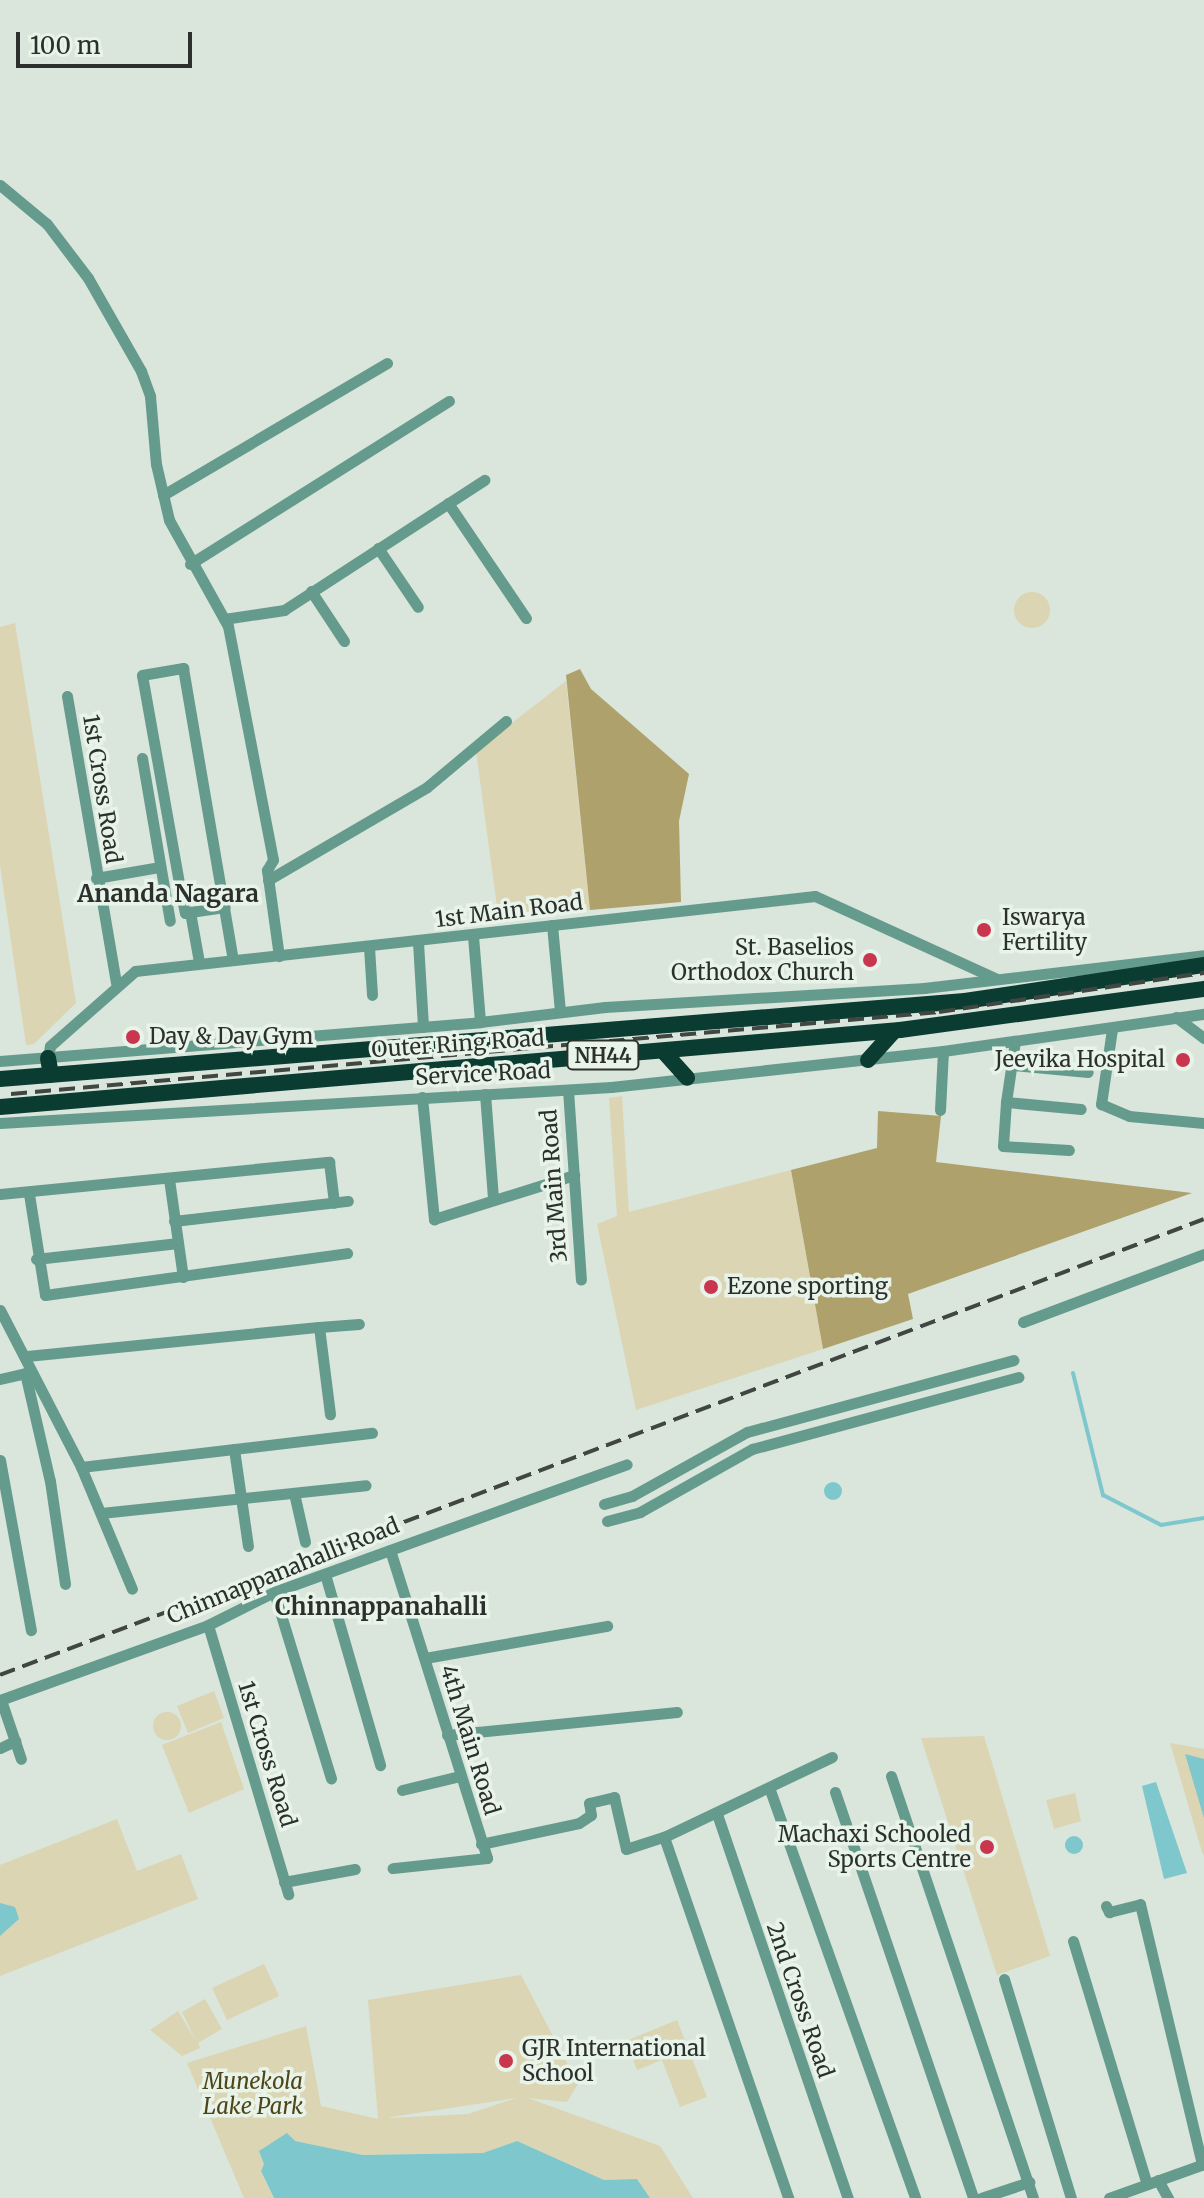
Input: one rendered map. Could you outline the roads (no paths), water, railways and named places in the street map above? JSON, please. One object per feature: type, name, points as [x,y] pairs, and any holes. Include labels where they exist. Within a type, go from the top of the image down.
[{"type":"highway","name":"Outer Ring Road","points":[[50,1067],[965,1001],[1204,965]]},
{"type":"highway","name":"Outer Ring Road","points":[[0,1107],[894,1031],[1204,989]]},
{"type":"highway","points":[[868,1060],[894,1031]]},
{"type":"highway","points":[[663,1051],[687,1078]]},
{"type":"highway","name":"NH44","points":[[0,1079],[50,1067]]},
{"type":"street","points":[[0,185],[47,224],[88,278],[134,359],[150,396],[163,495],[190,564],[224,619],[273,860],[268,880],[279,956]]},
{"type":"street","points":[[163,495],[387,363]]},
{"type":"street","points":[[190,564],[449,401]]},
{"type":"street","points":[[224,619],[284,610],[484,480]]},
{"type":"street","points":[[448,503],[526,618]]},
{"type":"street","points":[[378,548],[418,607]]},
{"type":"street","points":[[311,591],[344,641]]},
{"type":"street","points":[[225,907],[185,913],[142,675],[183,668],[225,907],[233,960]]},
{"type":"street","name":"1st Cross Road","points":[[67,696],[116,983]]},
{"type":"street","points":[[268,880],[427,787],[506,721]]},
{"type":"street","points":[[142,758],[170,921]]},
{"type":"street","points":[[96,878],[160,867]]},
{"type":"street","name":"1st Main Road","points":[[50,1067],[50,1046],[116,983],[135,971],[815,896],[997,979]]},
{"type":"street","points":[[190,912],[199,962]]},
{"type":"street","points":[[552,925],[560,1011]]},
{"type":"street","points":[[473,936],[480,1022]]},
{"type":"street","points":[[418,942],[423,1027]]},
{"type":"street","points":[[369,947],[372,995]]},
{"type":"street","points":[[0,1061],[50,1067],[560,1011],[997,979],[1204,955]]},
{"type":"street","name":"Service Road","points":[[0,1123],[568,1090],[868,1060],[1204,1014]]},
{"type":"street","points":[[1176,1017],[1204,1038]]},
{"type":"street","points":[[1112,1029],[1101,1104],[1129,1116],[1204,1123]]},
{"type":"street","points":[[1015,1041],[1003,1146],[1069,1150]]},
{"type":"street","points":[[940,1110],[943,1051]]},
{"type":"street","points":[[1012,1065],[1088,1072]]},
{"type":"street","name":"3rd Main Road","points":[[568,1090],[581,1280]]},
{"type":"street","points":[[485,1094],[493,1199]]},
{"type":"street","points":[[422,1097],[434,1219],[574,1175]]},
{"type":"street","points":[[1006,1102],[1081,1109]]},
{"type":"street","points":[[0,1194],[29,1194],[329,1162],[334,1203]]},
{"type":"street","points":[[169,1179],[183,1277]]},
{"type":"street","points":[[29,1194],[36,1259],[45,1295],[347,1253]]},
{"type":"street","points":[[174,1221],[348,1201]]},
{"type":"street","points":[[36,1259],[178,1243]]},
{"type":"street","points":[[1023,1322],[1204,1254]]},
{"type":"street","points":[[0,1310],[27,1356],[65,1584]]},
{"type":"street","points":[[27,1356],[359,1324]]},
{"type":"street","points":[[319,1327],[330,1414]]},
{"type":"street","points":[[604,1504],[632,1496],[747,1432],[1013,1360]]},
{"type":"street","points":[[0,1379],[30,1372]]},
{"type":"street","points":[[30,1372],[81,1467],[132,1589]]},
{"type":"street","points":[[607,1521],[640,1512],[743,1452],[1018,1377]]},
{"type":"street","points":[[81,1467],[372,1433]]},
{"type":"street","points":[[234,1449],[248,1546]]},
{"type":"street","points":[[0,1460],[31,1630]]},
{"type":"street","name":"Chinnappanahalli Road","points":[[0,1700],[208,1625],[274,1592],[627,1464]]},
{"type":"street","points":[[101,1513],[366,1485]]},
{"type":"street","points":[[294,1493],[305,1542]]},
{"type":"street","name":"4th Main Road","points":[[390,1550],[481,1844],[579,1823],[591,1815],[589,1803],[614,1797],[626,1849],[664,1837]]},
{"type":"street","points":[[325,1574],[380,1765]]},
{"type":"street","points":[[274,1592],[331,1778]]},
{"type":"street","name":"1st Cross Road","points":[[208,1625],[288,1894]]},
{"type":"street","points":[[425,1658],[607,1626]]},
{"type":"street","points":[[0,1700],[21,1759]]},
{"type":"street","points":[[447,1735],[677,1712]]},
{"type":"street","points":[[0,1748],[15,1741]]},
{"type":"street","points":[[788,2198],[664,1837],[770,1790],[794,1772],[832,1757]]},
{"type":"street","points":[[402,1790],[460,1776]]},
{"type":"street","points":[[891,1776],[1029,2182],[1029,2197]]},
{"type":"street","points":[[770,1790],[915,2198]]},
{"type":"street","points":[[835,1792],[973,2198]]},
{"type":"street","name":"2nd Cross Road","points":[[717,1814],[848,2198]]},
{"type":"street","points":[[393,1868],[487,1858],[481,1844]]},
{"type":"street","points":[[284,1882],[355,1869]]},
{"type":"street","points":[[1106,1906],[1109,1912],[1140,1904],[1203,2165],[1109,2198]]},
{"type":"street","points":[[1073,1941],[1152,2182],[1168,2198]]},
{"type":"street","points":[[1004,1979],[1071,2198]]},
{"type":"street","points":[[981,2198],[1029,2182]]},
{"type":"water","points":[[829,1482],[837,1482],[842,1491],[840,1498],[829,1500],[824,1495],[824,1487]]},
{"type":"water","points":[[1185,1754],[1204,1759],[1204,1818]]},
{"type":"water","points":[[1156,1782],[1187,1873],[1164,1879],[1142,1786]]},
{"type":"water","points":[[1074,1836],[1083,1845],[1074,1854],[1065,1845]]},
{"type":"water","points":[[0,1903],[15,1907],[19,1919],[0,1936]]},
{"type":"water","points":[[287,2133],[295,2141],[363,2155],[483,2153],[517,2141],[604,2180],[637,2179],[650,2198],[274,2198],[261,2171],[264,2164],[259,2151]]},
{"type":"waterway","points":[[1073,1373],[1103,1495],[1161,1525],[1204,1518]]},
{"type":"railway","points":[[11,1094],[939,1012],[1204,973]]},
{"type":"railway","points":[[0,1675],[1204,1219]]},
{"type":"place","name":"Iswarya Fertility","points":[[984,930]]},
{"type":"place","name":"St. Baselios Orthodox Church","points":[[870,960]]},
{"type":"place","name":"Day & Day Gym","points":[[133,1037]]},
{"type":"place","name":"Jeevika Hospital","points":[[1183,1060]]},
{"type":"place","name":"Ezone sporting","points":[[711,1287]]},
{"type":"place","name":"Machaxi Schooled Sports Centre","points":[[987,1847]]},
{"type":"place","name":"GJR International School","points":[[506,2061]]},
{"type":"district","name":"Ananda Nagara","points":[[168,894]]},
{"type":"district","name":"Chinnappanahalli","points":[[381,1607]]},
{"type":"park label","name":"Munekola Lake Park","points":[[253,2094]]}]
